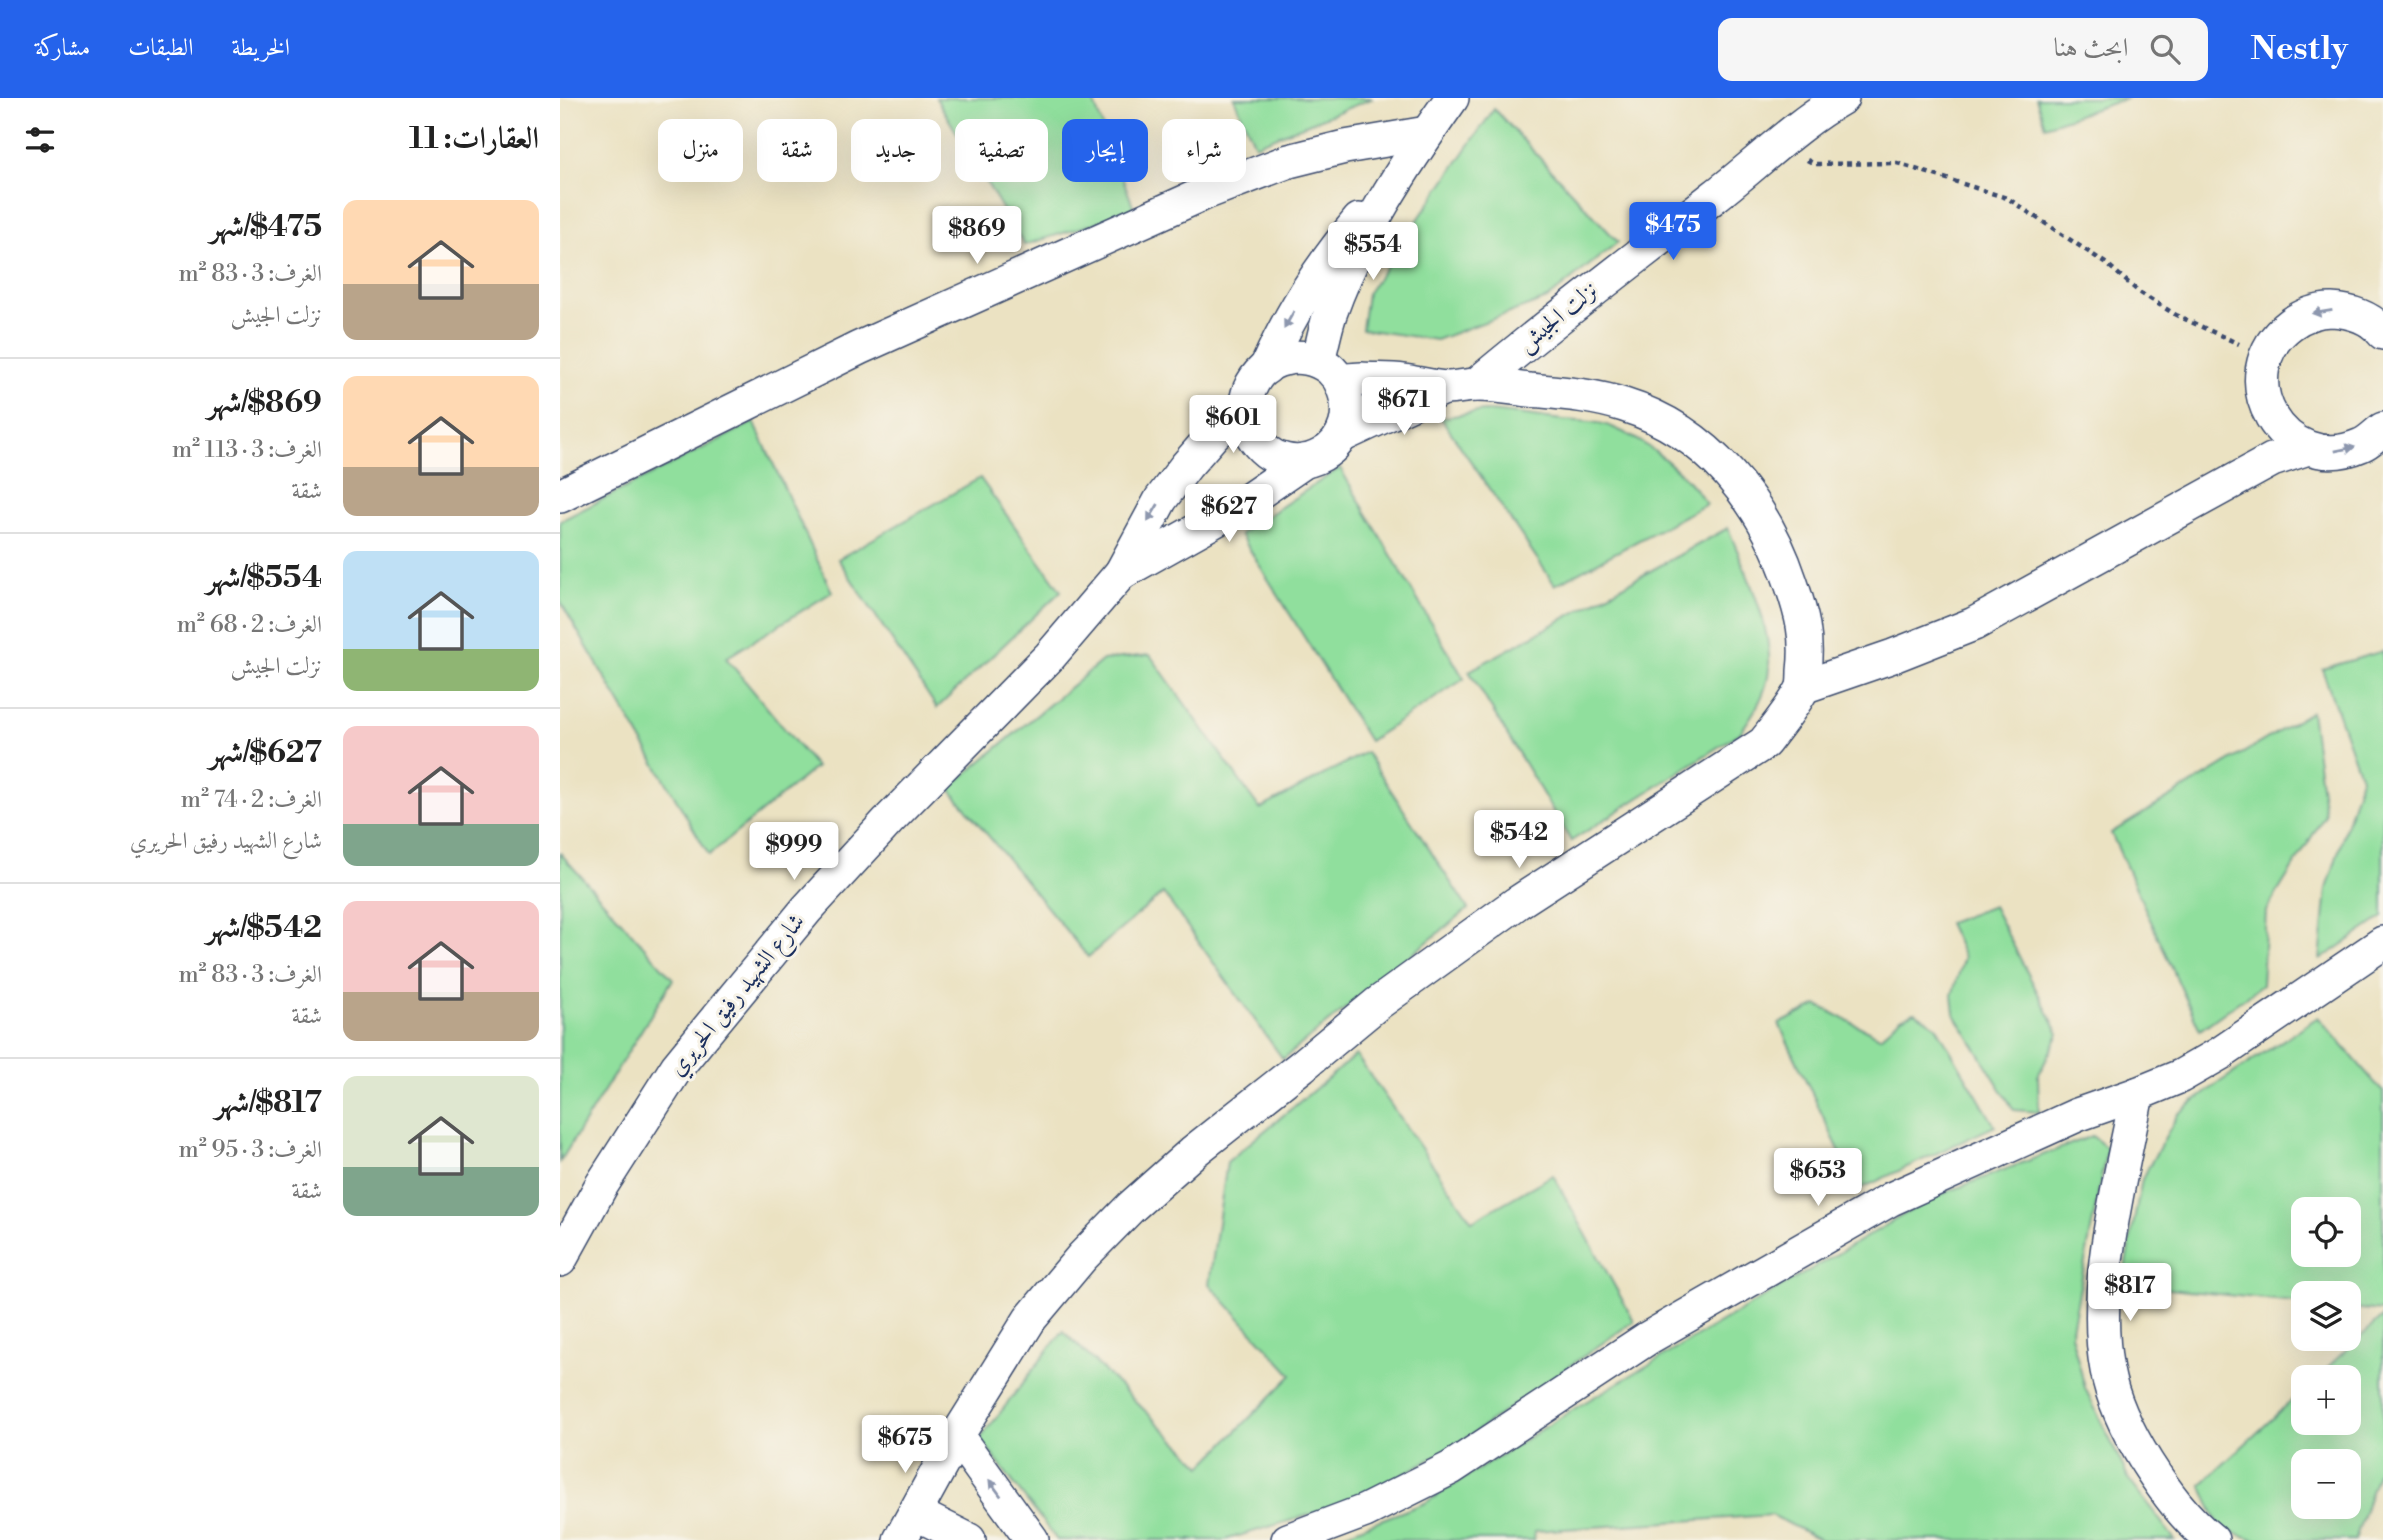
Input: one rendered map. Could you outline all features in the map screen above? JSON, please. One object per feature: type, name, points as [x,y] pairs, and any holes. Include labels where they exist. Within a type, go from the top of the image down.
[{"type":"street","points":[[969,1540],[908,1526],[957,1436],[1030,1319],[1082,1257],[1131,1207],[1194,1152],[1377,1004],[1517,903],[1764,743],[1781,723],[1803,687],[1807,646],[1801,614],[1789,576],[1757,510],[1738,483],[1707,450],[1670,425],[1625,405],[1577,394],[1400,380],[1329,370],[1300,357],[1282,359],[1255,378],[1245,405],[1250,432],[1257,443],[1279,458],[1292,461],[1320,457],[1332,448],[1341,436],[1348,422],[1349,407],[1346,392],[1329,370],[1330,316],[1346,277],[1390,189],[1452,98]]},
{"type":"street","name":"نزلت الجيش","points":[[1460,386],[1539,332],[1716,196],[1804,122],[1842,98]]},
{"type":"street","points":[[560,496],[859,348],[1205,193],[1289,161],[1345,147],[1427,133]]},
{"type":"street","points":[[1266,368],[1284,328],[1306,290],[1359,220],[1390,189]]},
{"type":"street","points":[[2288,447],[2268,411],[2261,384],[2265,357],[2279,333],[2301,317],[2328,310],[2356,313],[2383,333]]},
{"type":"street","points":[[1341,436],[1460,386]]},
{"type":"street","points":[[1121,573],[1161,499],[1207,442],[1245,405]]},
{"type":"street","points":[[1803,687],[1974,624],[2288,447],[2335,452],[2362,445],[2383,429]]},
{"type":"street","points":[[1121,573],[1235,509],[1305,461]]},
{"type":"street","name":"شارع الشهيد رفيق الحريري","points":[[560,1260],[601,1186],[677,1068],[740,989],[807,909],[888,821],[1050,656],[1121,573]]},
{"type":"street","points":[[1288,1540],[1365,1511],[1451,1468],[1648,1338],[1891,1199],[2077,1115],[2181,1076],[2221,1053],[2383,943]]},
{"type":"street","points":[[2137,1094],[2104,1282],[2103,1343],[2107,1371],[2114,1397],[2133,1441],[2176,1505],[2212,1540]]},
{"type":"street","points":[[957,1436],[1032,1540]]},
{"type":"path","points":[[1775,146],[1815,164],[1897,163],[2007,198],[2107,264],[2139,292],[2167,309],[2265,357]]},
{"type":"green space","points":[[936,98],[1092,98],[1100,119],[1062,119],[1062,182],[1124,182],[1135,211],[1024,245],[986,182],[1048,182],[1048,119],[955,119],[955,130]]},
{"type":"green space","points":[[1234,98],[1373,98],[1255,145],[1246,119],[1243,119]]},
{"type":"green space","points":[[2036,98],[2128,98],[2045,126]]},
{"type":"green space","points":[[1494,109],[1618,242],[1547,299],[1436,340],[1362,329],[1367,294]]},
{"type":"green space","points":[[1484,411],[1612,427],[1665,459],[1707,504],[1555,585],[1441,418]]},
{"type":"green space","points":[[754,422],[832,592],[726,658],[816,767],[709,855],[560,601],[560,521]]},
{"type":"green space","points":[[1340,468],[1464,679],[1369,741],[1240,534]]},
{"type":"green space","points":[[980,478],[1061,591],[937,708],[838,559]]},
{"type":"green space","points":[[1728,528],[1765,626],[1769,667],[1766,685],[1758,704],[1740,733],[1571,841],[1469,671]]},
{"type":"green space","points":[[2383,651],[2383,917],[2320,960],[2327,889],[2361,778],[2322,669]]},
{"type":"green space","points":[[1150,655],[1260,809],[1366,752],[1468,909],[1283,1059],[1163,893],[1088,957],[949,788],[1103,660]]},
{"type":"green space","points":[[2311,712],[2325,815],[2266,911],[2262,985],[2200,1030],[2111,833]]},
{"type":"green space","points":[[560,853],[673,979],[560,1162]]},
{"type":"green space","points":[[1993,906],[2059,1034],[2038,1076],[2039,1112],[2014,1110],[1954,1013],[1952,995],[1964,957],[1948,923]]},
{"type":"green space","points":[[1817,1005],[1880,1037],[1901,1018],[1915,1012],[1936,1026],[1995,1126],[1858,1190],[1779,1024]]},
{"type":"green space","points":[[2318,1017],[2383,1092],[2383,1311],[2361,1309],[2361,1281],[2291,1281],[2291,1302],[2122,1284],[2142,1179],[2178,1114],[2217,1084]]},
{"type":"green space","points":[[1356,1055],[1472,1221],[1553,1175],[1634,1321],[1461,1442],[1353,1502],[1225,1540],[1057,1540],[980,1439],[1063,1331],[1202,1466],[1292,1375],[1209,1284],[1227,1162]]},
{"type":"green space","points":[[2092,1136],[2107,1148],[2071,1334],[2085,1388],[2130,1481],[2175,1540],[1821,1540],[1772,1515],[1535,1531],[1533,1540],[1328,1540],[1425,1503],[1577,1407],[1934,1197]]},
{"type":"green space","points":[[2383,1316],[2383,1455],[2355,1540],[2256,1540],[2220,1528],[2201,1485],[2291,1401],[2291,1435],[2361,1435],[2361,1365],[2330,1365],[2345,1351],[2361,1351],[2361,1336]]}]
